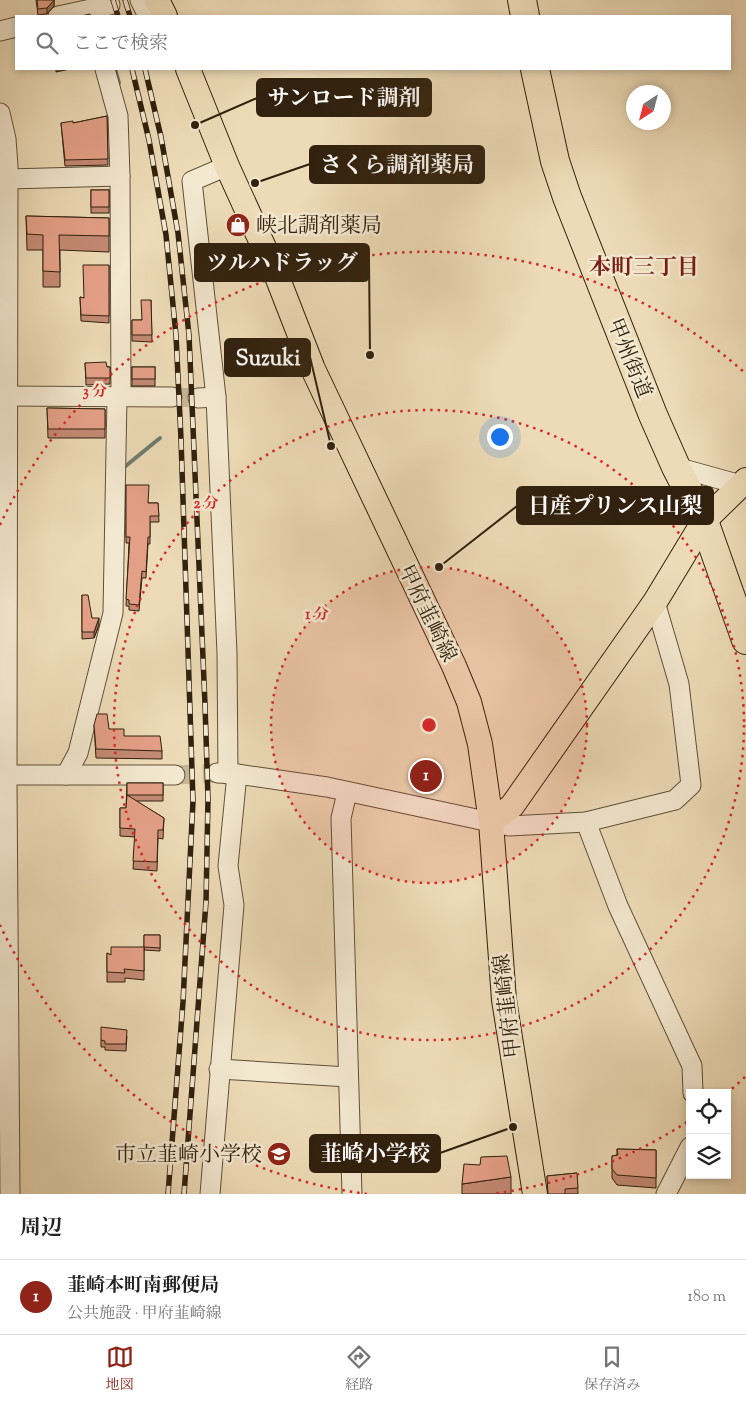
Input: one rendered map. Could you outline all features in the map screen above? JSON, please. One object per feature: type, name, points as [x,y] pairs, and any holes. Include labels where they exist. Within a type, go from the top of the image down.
[{"type":"highway","points":[[522,0],[525,15]]},
{"type":"highway","name":"甲州街道","points":[[535,70],[553,152],[567,197],[621,335],[676,467],[704,521],[746,640]]},
{"type":"main road","points":[[157,0],[164,15]]},
{"type":"main road","name":"甲府韮崎線","points":[[188,70],[227,166],[276,274],[313,369],[454,666],[469,702],[480,744],[491,822],[504,1000],[535,1194]]},
{"type":"main road","points":[[491,822],[512,806],[655,602],[704,521],[743,482]]},
{"type":"street","points":[[140,0],[148,15]]},
{"type":"street","points":[[62,15],[110,5]]},
{"type":"street","points":[[0,31],[15,27]]},
{"type":"street","points":[[66,775],[78,753],[113,613],[119,397],[120,176],[118,116],[105,70]]},
{"type":"street","points":[[0,112],[6,140],[8,179],[5,396],[4,775],[10,1194]]},
{"type":"street","points":[[210,1194],[234,905],[228,866],[227,652],[192,181],[227,166]]},
{"type":"street","points":[[8,179],[120,176]]},
{"type":"street","points":[[5,396],[172,397]]},
{"type":"street","points":[[676,467],[743,482]]},
{"type":"street","points":[[227,774],[327,787],[347,793],[509,826],[586,822],[675,800],[692,785],[679,684],[655,602]]},
{"type":"street","points":[[4,775],[175,775]]},
{"type":"street","points":[[347,793],[341,818],[352,1194]]},
{"type":"street","points":[[586,822],[618,906],[692,1066],[692,1089]]},
{"type":"street","points":[[219,1069],[348,1077]]},
{"type":"street","points":[[666,1194],[686,1155]]},
{"type":"building","points":[[37,0],[54,0],[47,8],[38,9]]},
{"type":"building","points":[[107,116],[108,159],[65,160],[61,123],[73,121],[73,123]]},
{"type":"building","points":[[91,190],[109,190],[109,207],[91,207]]},
{"type":"building","points":[[26,216],[109,218],[109,236],[59,235],[60,272],[43,271],[43,235],[27,234]]},
{"type":"building","points":[[83,265],[109,265],[109,316],[81,315],[80,297],[84,298]]},
{"type":"building","points":[[141,300],[151,300],[152,335],[132,335],[132,320],[142,320]]},
{"type":"building","points":[[106,362],[107,367],[110,367],[110,378],[86,378],[85,363]]},
{"type":"building","points":[[132,367],[155,367],[155,379],[132,379]]},
{"type":"building","points":[[47,408],[105,409],[105,429],[48,429]]},
{"type":"building","points":[[126,485],[149,485],[148,503],[158,503],[159,516],[150,516],[146,572],[142,571],[139,605],[129,604],[129,600],[126,599],[130,537],[126,537]]},
{"type":"building","points":[[82,595],[88,595],[92,618],[99,618],[94,632],[82,632]]},
{"type":"building","points":[[97,714],[107,714],[109,729],[124,729],[124,736],[160,736],[162,751],[96,749],[94,725]]},
{"type":"building","points":[[127,783],[163,783],[163,795],[127,795]]},
{"type":"building","points":[[127,795],[164,818],[163,830],[158,830],[157,862],[133,861],[135,829],[120,828],[120,808],[126,808]]},
{"type":"building","points":[[144,935],[160,935],[160,948],[144,947]]},
{"type":"building","points":[[111,947],[144,947],[144,971],[124,969],[125,973],[107,972],[107,953],[111,955]]},
{"type":"building","points":[[101,1027],[127,1030],[126,1044],[105,1044],[105,1041],[101,1040]]},
{"type":"building","points":[[617,1149],[656,1150],[656,1178],[617,1175],[612,1169],[612,1156],[618,1155]]},
{"type":"building","points":[[507,1156],[511,1177],[462,1184],[464,1164],[480,1165],[481,1157]]},
{"type":"building","points":[[577,1173],[578,1188],[565,1189],[565,1194],[548,1194],[547,1176]]},
{"type":"waterway","points":[[115,70],[119,83]]},
{"type":"waterway","points":[[122,469],[160,438]]},
{"type":"tunnel","points":[[172,397],[198,398]]},
{"type":"tunnel","points":[[175,775],[217,773]]},
{"type":"railway","points":[[113,0],[118,15]]},
{"type":"railway","points":[[125,0],[130,15]]},
{"type":"railway","points":[[132,70],[149,140],[166,235],[176,335],[193,801],[183,1002],[168,1194]]},
{"type":"railway","points":[[145,70],[161,137],[178,233],[189,335],[205,704],[208,799],[206,902],[184,1194]]},
{"type":"place","name":"サンロード調剤","points":[[195,125]]},
{"type":"place","name":"さくら調剤薬局","points":[[255,183]]},
{"type":"place","name":"峡北調剤薬局","points":[[238,225]]},
{"type":"place","name":"ツルハドラッグ","points":[[370,355]]},
{"type":"place","name":"Suzuki","points":[[331,446]]},
{"type":"place","name":"日産プリンス山梨","points":[[439,567]]},
{"type":"place","name":"韮崎本町南郵便局","points":[[426,776]]},
{"type":"place","name":"韮崎小学校","points":[[513,1127]]},
{"type":"place","name":"市立韮崎小学校","points":[[279,1154]]},
{"type":"district","name":"本町三丁目","points":[[644,266]]}]
